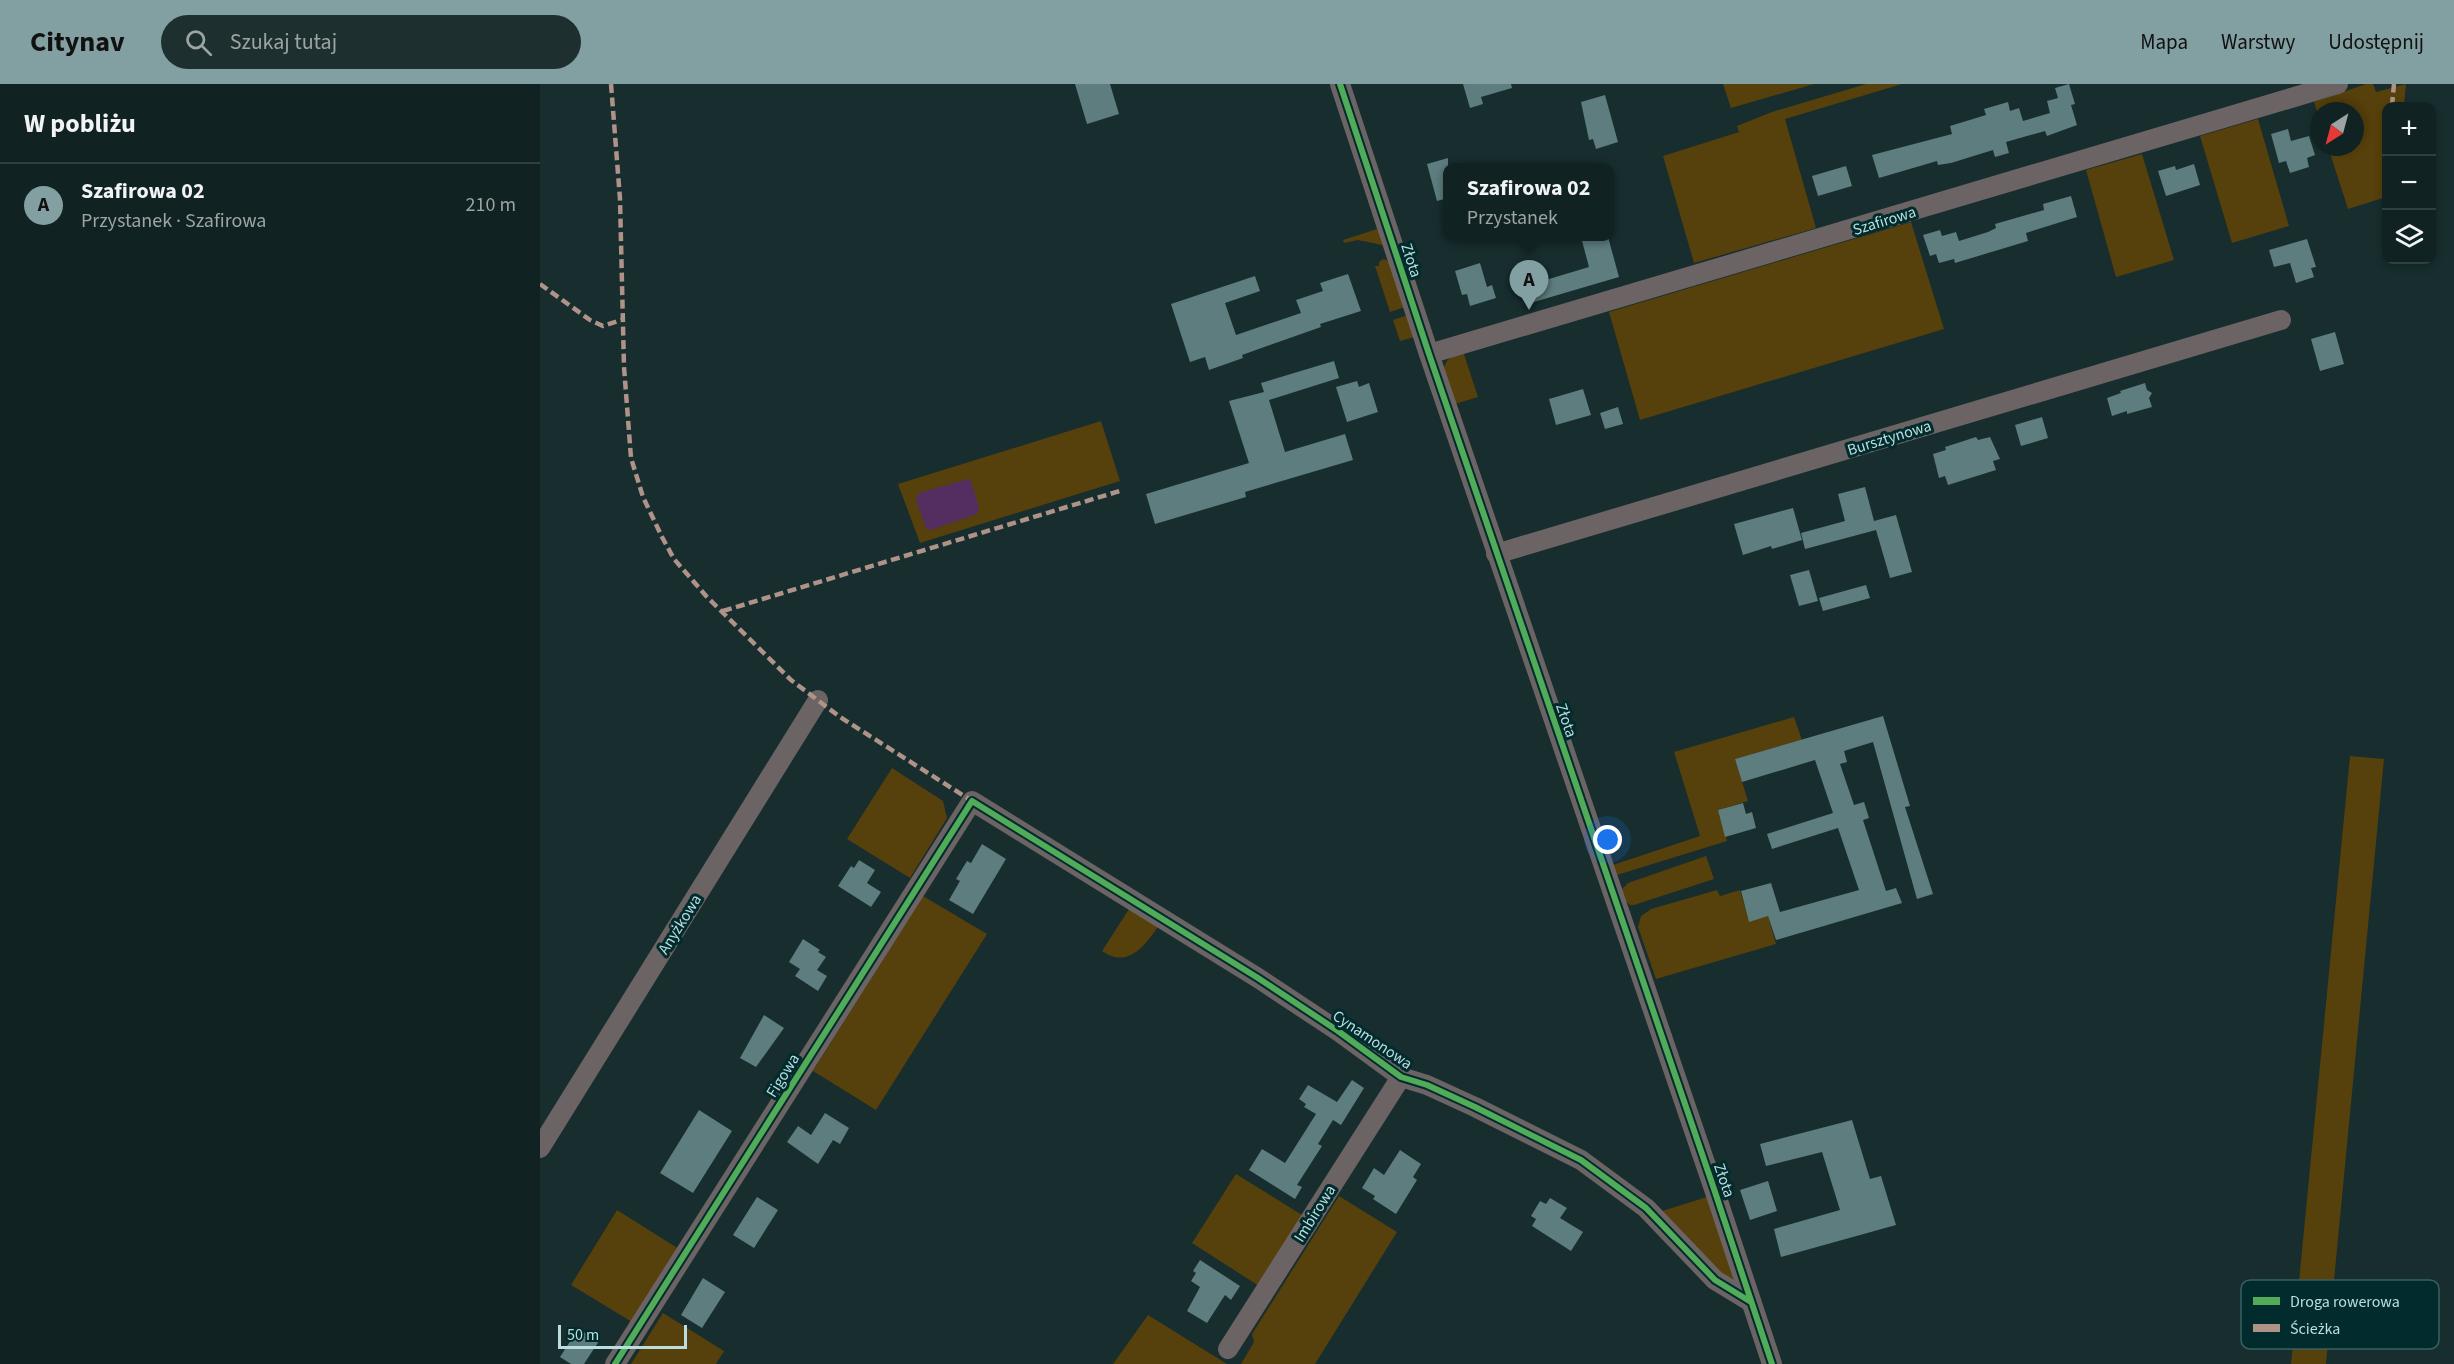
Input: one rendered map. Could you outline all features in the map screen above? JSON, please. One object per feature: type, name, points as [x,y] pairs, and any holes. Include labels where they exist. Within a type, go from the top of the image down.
[{"type":"street","name":"Złota","points":[[1340,84],[1496,554],[1772,1364]]},
{"type":"street","name":"Szafirowa","points":[[1429,354],[2338,84]]},
{"type":"street","name":"Bursztynowa","points":[[1496,554],[2281,320]]},
{"type":"street","name":"Anyżkowa","points":[[540,1148],[818,700]]},
{"type":"street","name":"Cynamonowa","points":[[972,801],[1268,985],[1338,1031],[1401,1077],[1427,1085],[1475,1107],[1581,1160],[1646,1208],[1715,1280],[1751,1302]]},
{"type":"street","name":"Figowa","points":[[615,1364],[972,801]]},
{"type":"street","name":"Imbirowa","points":[[1228,1349],[1401,1077]]},
{"type":"shaded area","points":[[1723,84],[1814,84],[1731,108]]},
{"type":"shaded area","points":[[1866,84],[1902,84],[1785,119],[1816,228],[1694,263],[1663,156],[1739,132],[1737,126],[1772,112]]},
{"type":"shaded area","points":[[2366,84],[2373,84],[2376,92],[2406,84],[2404,102],[2382,102],[2382,198],[2348,209],[2331,156],[2364,156],[2364,102],[2314,102]]},
{"type":"shaded area","points":[[2258,119],[2289,226],[2232,243],[2200,136]]},
{"type":"shaded area","points":[[2142,154],[2174,260],[2116,277],[2086,170]]},
{"type":"shaded area","points":[[1365,190],[1384,243],[1382,245],[1358,240],[1344,243],[1343,240],[1377,229]]},
{"type":"shaded area","points":[[1911,222],[1944,329],[1640,420],[1609,312]]},
{"type":"shaded area","points":[[1383,259],[1390,264],[1405,307],[1390,312],[1375,266],[1379,266],[1379,262]]},
{"type":"shaded area","points":[[1408,315],[1415,337],[1400,341],[1393,320]]},
{"type":"shaded area","points":[[1463,351],[1478,397],[1455,404],[1443,372],[1450,358]]},
{"type":"shaded area","points":[[1101,421],[1120,481],[920,543],[898,484]]},
{"type":"shaded area","points":[[968,479],[971,481],[979,508],[977,514],[931,530],[926,528],[916,500],[919,493]]},
{"type":"shaded area","points":[[1794,717],[1802,740],[1735,759],[1748,801],[1718,810],[1727,841],[1617,875],[1613,865],[1700,836],[1674,752]]},
{"type":"shaded area","points":[[2350,756],[2384,759],[2334,1280],[2299,1280]]},
{"type":"shaded area","points":[[892,768],[943,801],[947,818],[910,878],[847,839]]},
{"type":"shaded area","points":[[1706,856],[1714,879],[1634,905],[1630,905],[1624,899],[1622,889],[1628,883]]},
{"type":"shaded area","points":[[1717,890],[1720,896],[1740,890],[1749,921],[1768,916],[1776,944],[1656,979],[1638,927],[1641,916],[1651,909]]},
{"type":"shaded area","points":[[923,896],[987,934],[876,1110],[813,1071]]},
{"type":"shaded area","points":[[1131,906],[1160,924],[1143,946],[1129,956],[1120,958],[1102,951]]},
{"type":"shaded area","points":[[1236,1174],[1302,1215],[1259,1286],[1192,1243]]},
{"type":"shaded area","points":[[1339,1196],[1397,1232],[1315,1364],[1241,1364],[1254,1342],[1252,1334]]},
{"type":"shaded area","points":[[1707,1197],[1735,1278],[1728,1280],[1656,1213]]},
{"type":"shaded area","points":[[617,1210],[679,1249],[632,1322],[571,1285]]},
{"type":"shaded area","points":[[663,1313],[724,1351],[716,1364],[631,1364]]},
{"type":"shaded area","points":[[1148,1315],[1227,1364],[1113,1364]]},
{"type":"shaded area","points":[[2292,1349],[2327,1349],[2326,1364],[2291,1364]]},
{"type":"building","points":[[1075,84],[1110,84],[1119,114],[1087,124]]},
{"type":"building","points":[[1463,84],[1511,84],[1512,88],[1481,97],[1483,104],[1470,108]]},
{"type":"building","points":[[2069,84],[2075,104],[2071,105],[2077,125],[2047,136],[2045,131],[2006,142],[2009,153],[1995,157],[1993,150],[1951,163],[1938,165],[1937,161],[1879,178],[1872,155],[1952,134],[1950,126],[1986,115],[1984,109],[2008,102],[2010,111],[2019,108],[2023,121],[2050,113],[2047,101],[2058,98],[2055,88]]},
{"type":"building","points":[[1605,95],[1618,142],[1596,149],[1593,139],[1589,140],[1581,102]]},
{"type":"building","points":[[2288,129],[2291,141],[2309,136],[2310,156],[2312,156],[2307,158],[2309,167],[2290,173],[2286,161],[2279,163],[2271,134]]},
{"type":"building","points":[[1448,158],[1448,163],[1443,163],[1443,199],[1437,201],[1427,164]]},
{"type":"building","points":[[2194,164],[2200,185],[2166,196],[2158,171],[2175,166],[2176,170]]},
{"type":"building","points":[[1846,166],[1852,186],[1818,196],[1812,176]]},
{"type":"building","points":[[2071,196],[2077,217],[2026,233],[2028,241],[1955,263],[1954,259],[1939,263],[1936,254],[1930,256],[1923,235],[1940,230],[1942,236],[1956,232],[1959,241],[1988,232],[1996,228],[1995,224],[2044,210],[2043,204]]},
{"type":"building","points":[[2307,239],[2316,267],[2311,268],[2314,277],[2296,283],[2290,263],[2274,267],[2269,250]]},
{"type":"building","points":[[1582,241],[1609,241],[1619,277],[1527,304],[1522,287],[1589,267]]},
{"type":"building","points":[[1480,263],[1487,287],[1492,285],[1496,298],[1470,306],[1467,294],[1462,295],[1455,271]]},
{"type":"building","points":[[1348,274],[1361,311],[1320,324],[1321,327],[1242,355],[1243,358],[1209,370],[1205,357],[1190,362],[1171,304],[1255,276],[1260,291],[1225,303],[1236,335],[1301,313],[1296,300],[1323,291],[1320,283]]},
{"type":"building","points":[[2335,332],[2344,364],[2320,371],[2311,339]]},
{"type":"building","points":[[1334,361],[1339,378],[1269,400],[1285,452],[1345,434],[1353,460],[1245,492],[1246,497],[1155,524],[1146,494],[1249,463],[1229,401],[1264,392],[1261,383]]},
{"type":"building","points":[[1357,381],[1359,387],[1369,383],[1378,412],[1347,422],[1336,387]]},
{"type":"building","points":[[2145,383],[2147,390],[2152,393],[2149,398],[2152,407],[2112,416],[2107,398]]},
{"type":"building","points":[[1583,389],[1591,415],[1556,425],[1549,399]]},
{"type":"building","points":[[1618,407],[1623,424],[1605,429],[1600,413]]},
{"type":"building","points":[[2042,417],[2048,438],[2021,446],[2015,425]]},
{"type":"building","points":[[1976,437],[1978,440],[1990,437],[2000,459],[1993,461],[1996,470],[1948,485],[1945,476],[1939,478],[1933,454],[1946,450],[1945,447]]},
{"type":"building","points":[[1865,487],[1874,521],[1896,515],[1912,572],[1890,578],[1876,530],[1805,549],[1801,533],[1845,521],[1838,494]]},
{"type":"building","points":[[1793,508],[1802,540],[1772,549],[1771,546],[1743,555],[1734,524]]},
{"type":"building","points":[[1809,570],[1818,601],[1799,606],[1790,575]]},
{"type":"building","points":[[1866,585],[1870,598],[1823,611],[1819,598]]},
{"type":"building","points":[[1883,716],[1910,806],[1905,807],[1933,894],[1917,899],[1873,742],[1844,751],[1847,762],[1840,764],[1854,805],[1864,802],[1869,818],[1863,820],[1886,891],[1896,888],[1902,903],[1776,940],[1768,916],[1749,922],[1741,891],[1771,883],[1780,912],[1859,890],[1838,828],[1772,849],[1767,834],[1833,813],[1815,760],[1742,782],[1735,759]]},
{"type":"building","points":[[1743,803],[1746,814],[1752,812],[1756,828],[1725,837],[1718,810]]},
{"type":"building","points":[[982,844],[1006,859],[973,914],[949,900],[960,881],[956,879],[967,861],[971,863]]},
{"type":"building","points":[[859,860],[875,870],[867,883],[881,892],[871,907],[838,886],[851,866],[854,868]]},
{"type":"building","points":[[803,939],[820,950],[818,952],[826,957],[817,970],[827,976],[818,991],[795,976],[800,969],[789,962]]},
{"type":"building","points":[[764,1015],[784,1028],[756,1067],[740,1058]]},
{"type":"building","points":[[1352,1080],[1364,1088],[1341,1125],[1333,1120],[1318,1144],[1322,1146],[1297,1185],[1302,1187],[1295,1199],[1249,1170],[1262,1149],[1285,1163],[1316,1114],[1304,1107],[1306,1104],[1299,1099],[1308,1085],[1337,1102]]},
{"type":"building","points":[[699,1110],[732,1131],[693,1193],[660,1173]]},
{"type":"building","points":[[825,1113],[849,1128],[840,1144],[833,1140],[818,1164],[787,1142],[798,1126],[811,1135]]},
{"type":"building","points":[[1852,1120],[1870,1179],[1881,1176],[1896,1225],[1781,1257],[1774,1229],[1840,1210],[1822,1152],[1766,1166],[1760,1144]]},
{"type":"building","points":[[1400,1150],[1421,1164],[1413,1177],[1417,1180],[1396,1214],[1373,1199],[1375,1196],[1362,1188],[1374,1168],[1384,1175]]},
{"type":"building","points":[[1768,1181],[1777,1211],[1750,1220],[1740,1190]]},
{"type":"building","points":[[757,1197],[778,1210],[754,1248],[733,1235]]},
{"type":"building","points":[[1550,1198],[1567,1208],[1560,1218],[1583,1232],[1571,1251],[1532,1226],[1536,1219],[1531,1216],[1540,1201],[1546,1204]]},
{"type":"building","points":[[1200,1260],[1240,1286],[1231,1300],[1225,1295],[1207,1323],[1187,1311],[1200,1287],[1191,1281],[1196,1273],[1193,1271]]},
{"type":"building","points":[[703,1278],[725,1292],[702,1328],[681,1315]]},
{"type":"building","points":[[578,1329],[599,1341],[584,1364],[571,1364],[560,1357]]},
{"type":"marked path","points":[[611,84],[620,199],[624,367],[631,458],[643,497],[662,537],[674,559],[707,597],[791,680],[840,717],[972,801]]},
{"type":"marked path","points":[[2392,102],[2394,84]]},
{"type":"marked path","points":[[540,284],[590,320],[603,326],[624,319]]},
{"type":"marked path","points":[[723,611],[1123,490]]},
{"type":"cycle path","points":[[1340,84],[1429,354],[1772,1364]]},
{"type":"cycle path","points":[[615,1364],[972,801],[1258,978],[1338,1031],[1401,1077],[1427,1085],[1475,1107],[1581,1160],[1646,1208],[1715,1280],[1751,1302]]},
{"type":"place","name":"Szafirowa 02","points":[[1529,310]]}]
